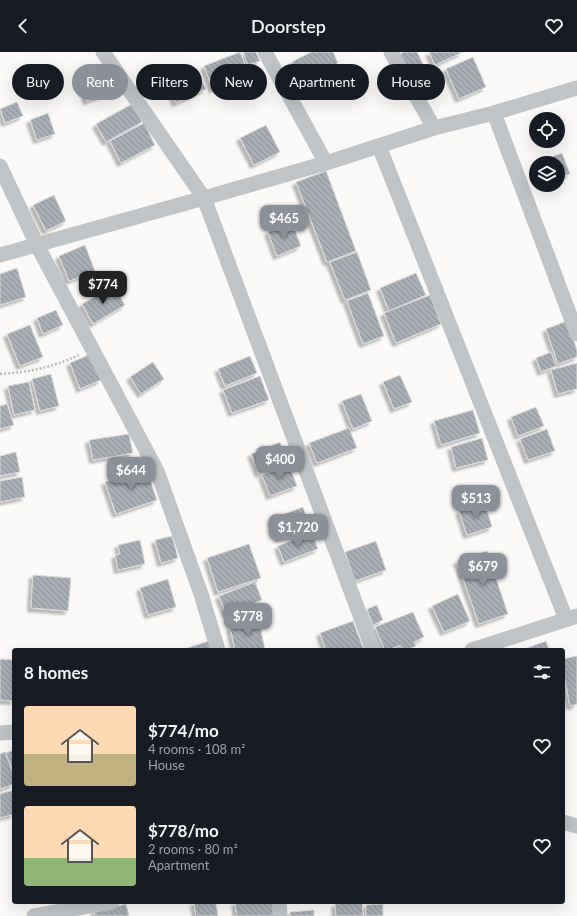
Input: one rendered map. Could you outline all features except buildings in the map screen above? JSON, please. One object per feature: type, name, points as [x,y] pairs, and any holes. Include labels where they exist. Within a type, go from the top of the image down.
[{"type":"street","points":[[103,52],[204,198],[372,648]]},
{"type":"street","points":[[265,52],[326,163]]},
{"type":"street","points":[[390,52],[434,128]]},
{"type":"street","points":[[0,255],[326,163],[434,128],[494,113],[577,88]]},
{"type":"street","points":[[494,113],[577,334]]},
{"type":"street","points":[[378,146],[572,618],[478,648]]},
{"type":"street","points":[[0,166],[37,245],[157,471],[201,594],[217,648]]},
{"type":"street","points":[[0,733],[12,732]]},
{"type":"street","points":[[565,823],[577,826]]},
{"type":"street","points":[[34,916],[101,904]]},
{"type":"street","points":[[279,904],[280,916]]},
{"type":"path","points":[[0,374],[26,373],[60,364],[92,349]]}]
